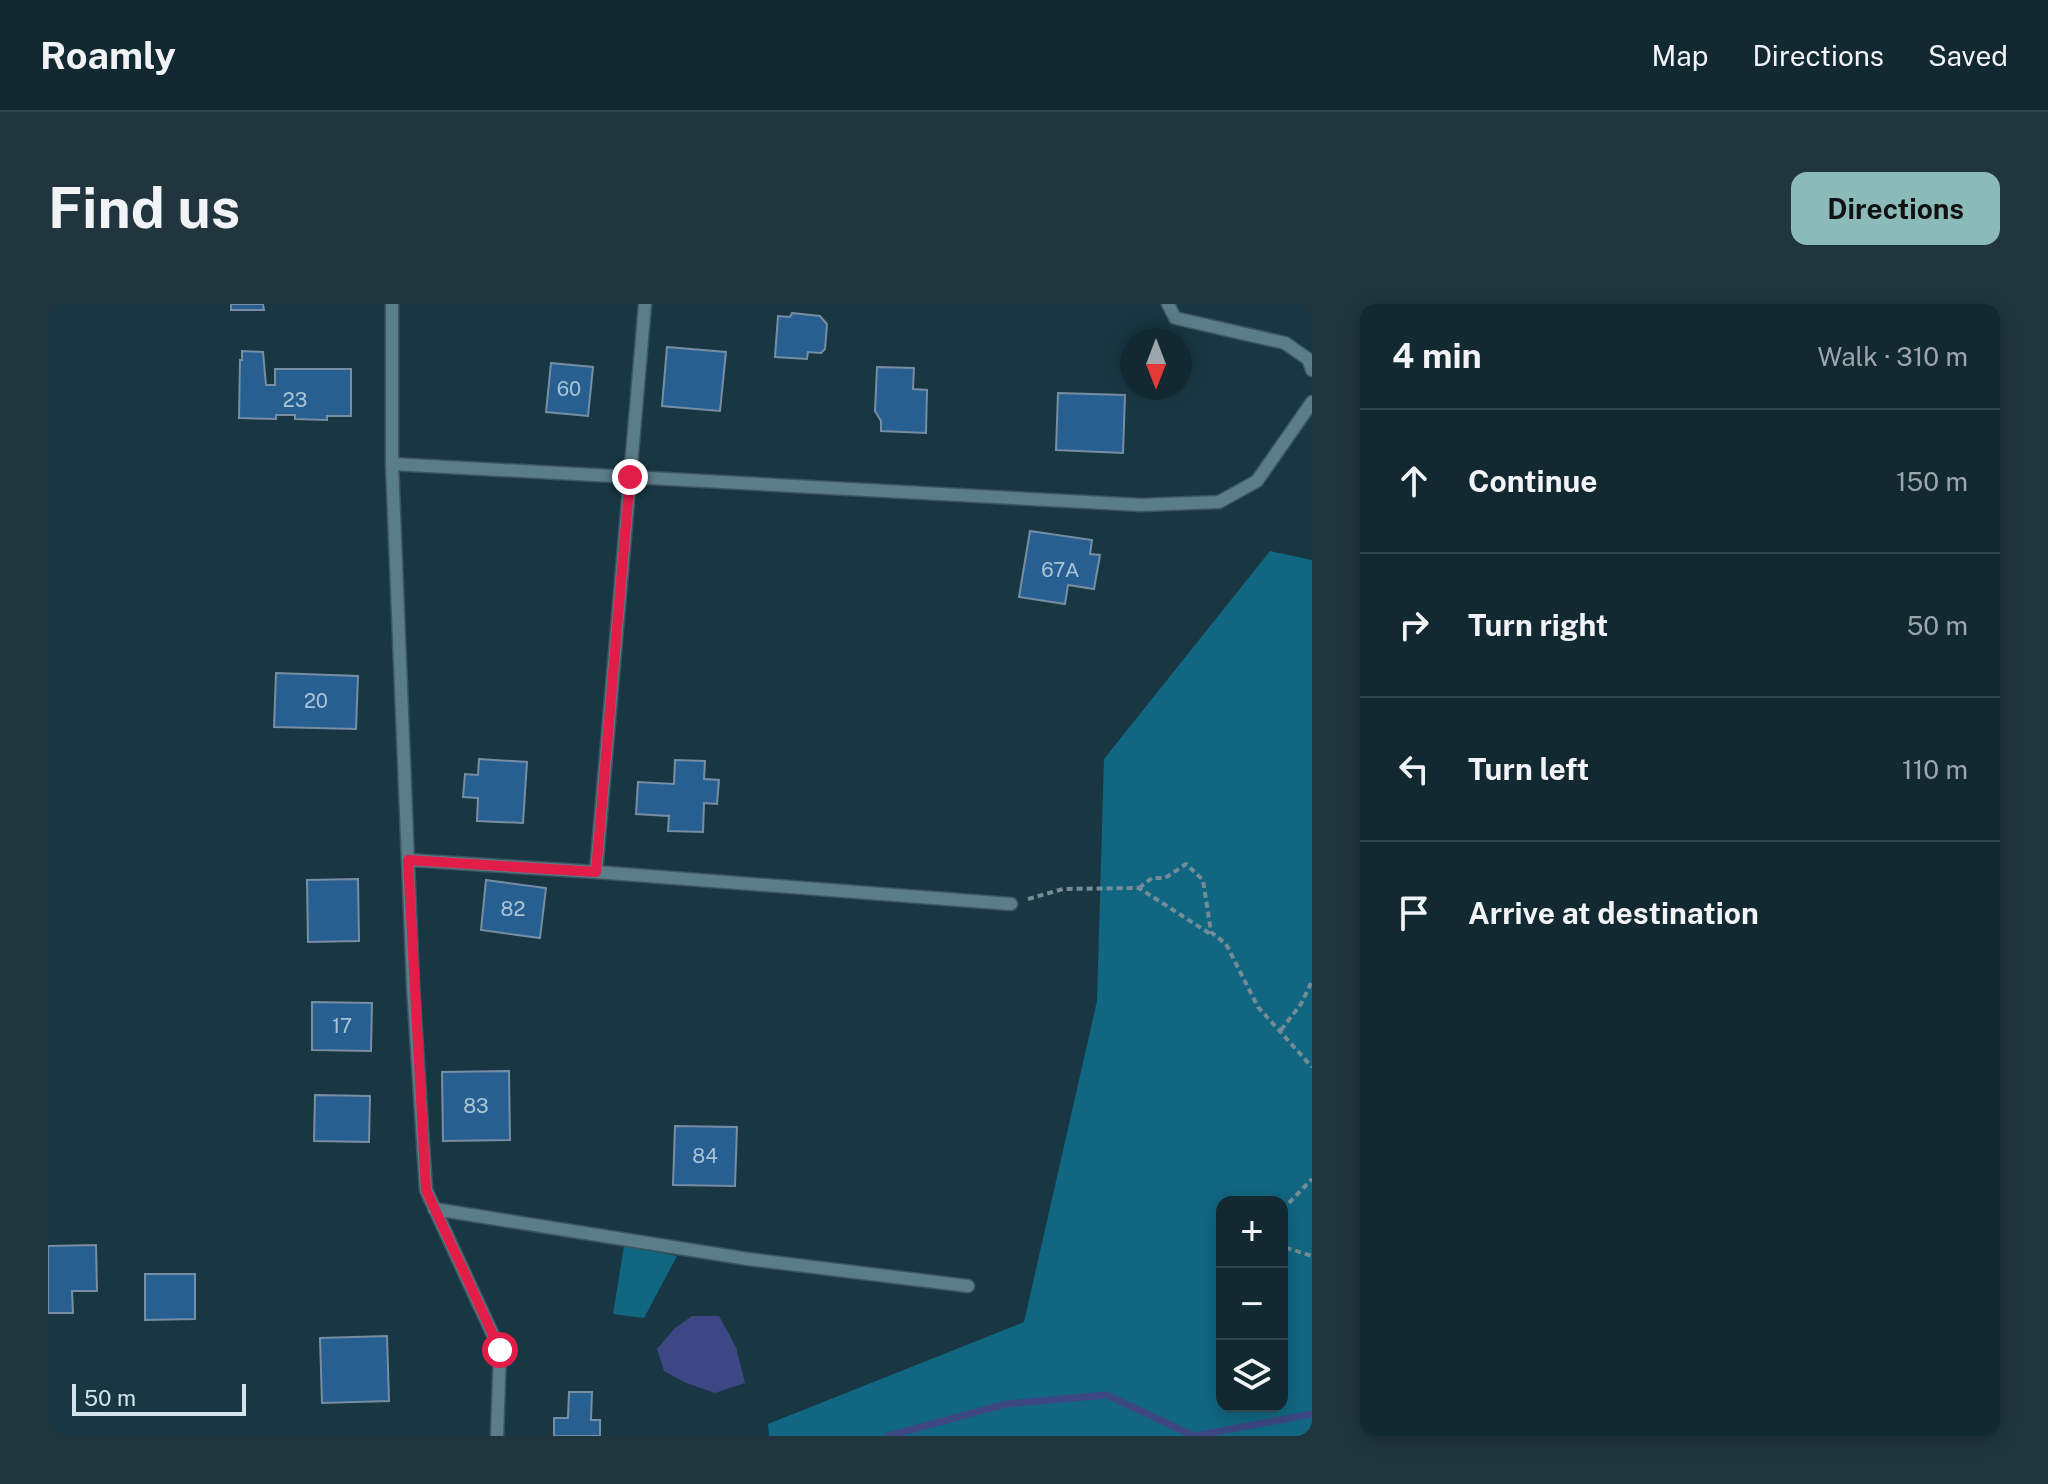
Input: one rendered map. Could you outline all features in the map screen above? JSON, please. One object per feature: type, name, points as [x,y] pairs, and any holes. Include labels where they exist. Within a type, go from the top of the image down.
[{"type":"lane","points":[[392,304],[392,464],[408,860],[426,1190],[500,1350],[497,1436]]},
{"type":"lane","points":[[596,872],[645,304]]},
{"type":"lane","points":[[1168,304],[1175,318],[1285,343],[1308,359],[1312,370]]},
{"type":"lane","points":[[392,464],[1141,505],[1219,502],[1257,481],[1312,402]]},
{"type":"lane","points":[[408,860],[1011,904]]},
{"type":"lane","points":[[434,1209],[748,1259],[968,1286]]},
{"type":"path","points":[[1139,888],[1152,878],[1165,878],[1186,864],[1203,880],[1211,932],[1226,944],[1258,1007],[1312,1067]]},
{"type":"path","points":[[1011,904],[1063,889],[1139,888],[1226,944]]},
{"type":"path","points":[[1281,1030],[1301,1004],[1312,981]]},
{"type":"path","points":[[1288,1204],[1312,1179]]},
{"type":"path","points":[[1288,1248],[1312,1256]]},
{"type":"shaded area","points":[[1270,551],[1312,560],[1312,1436],[769,1436],[768,1424],[1024,1322],[1097,1001],[1104,759]]},
{"type":"shaded area","points":[[624,1246],[677,1256],[644,1318],[613,1314]]},
{"type":"shaded area","points":[[692,1316],[719,1316],[736,1347],[745,1383],[715,1393],[664,1371],[657,1349],[675,1328]]},
{"type":"building","points":[[231,304],[263,304],[264,310],[231,310]]},
{"type":"building","points":[[792,313],[820,316],[827,324],[825,349],[821,353],[808,352],[807,359],[775,357],[778,316],[790,317]]},
{"type":"building","points":[[667,347],[726,352],[720,411],[662,406]]},
{"type":"building","points":[[242,351],[263,352],[266,385],[275,385],[275,369],[351,369],[351,416],[327,416],[327,420],[295,419],[295,415],[276,415],[276,419],[239,418]]},
{"type":"building","points":[[551,363],[593,367],[588,416],[546,412]]},
{"type":"building","points":[[877,367],[914,368],[913,389],[927,390],[926,433],[881,431],[881,421],[875,411]]},
{"type":"building","points":[[1058,393],[1120,395],[1120,400],[1125,400],[1123,453],[1056,450]]},
{"type":"building","points":[[1030,531],[1092,540],[1090,554],[1100,555],[1094,589],[1068,585],[1065,604],[1019,597]]},
{"type":"building","points":[[276,673],[358,676],[356,729],[274,727]]},
{"type":"building","points":[[479,759],[527,762],[523,823],[477,821],[478,798],[463,797],[465,774],[478,775]]},
{"type":"building","points":[[675,760],[705,761],[704,779],[719,780],[717,804],[704,803],[703,832],[668,831],[669,816],[636,814],[638,782],[674,784]]},
{"type":"building","points":[[358,879],[359,941],[308,942],[307,880]]},
{"type":"building","points":[[486,880],[546,888],[540,938],[481,930]]},
{"type":"building","points":[[312,1002],[372,1003],[371,1051],[312,1050]]},
{"type":"building","points":[[509,1071],[510,1140],[443,1141],[442,1072]]},
{"type":"building","points":[[315,1095],[370,1096],[369,1142],[314,1141]]},
{"type":"building","points":[[675,1126],[737,1127],[735,1186],[673,1185]]},
{"type":"building","points":[[96,1245],[97,1291],[72,1291],[73,1313],[48,1313],[48,1246]]},
{"type":"building","points":[[145,1274],[195,1274],[195,1319],[145,1320]]},
{"type":"building","points":[[387,1336],[389,1401],[322,1403],[320,1338]]},
{"type":"building","points":[[569,1392],[592,1392],[591,1420],[600,1420],[600,1436],[554,1436],[554,1418],[568,1418]]},
{"type":"waterway","points":[[888,1436],[1006,1404],[1107,1395],[1194,1436],[1312,1414]]},
{"type":"route","points":[[500,1350],[426,1190],[408,860],[596,872],[630,477]]}]
